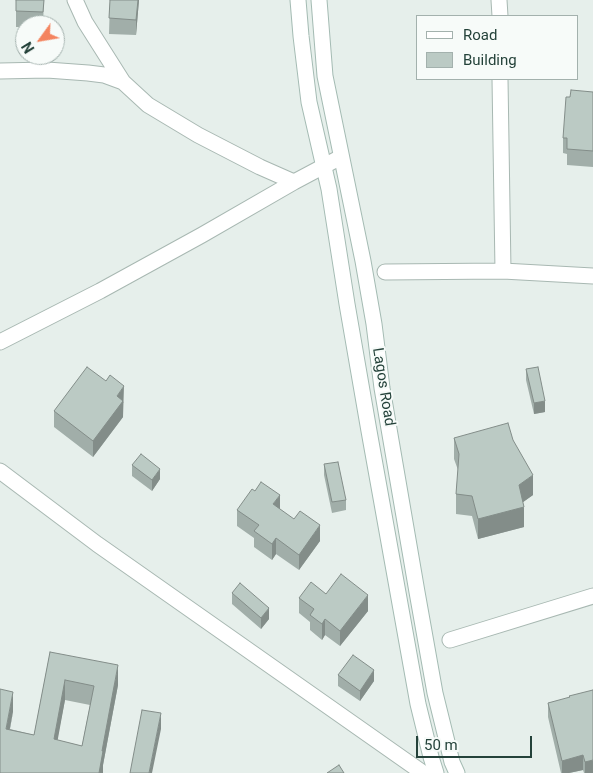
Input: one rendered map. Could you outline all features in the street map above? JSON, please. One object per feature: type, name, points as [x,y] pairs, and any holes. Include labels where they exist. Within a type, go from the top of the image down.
[{"type":"street","points":[[75,0],[85,22],[123,82],[148,105],[198,135],[294,182]]},
{"type":"street","name":"Lagos Road","points":[[298,0],[309,102],[329,189],[367,421],[418,704],[436,773]]},
{"type":"street","name":"Lagos Road","points":[[319,0],[325,76],[374,324],[382,388],[435,693],[452,762],[457,773]]},
{"type":"street","points":[[499,0],[500,15]]},
{"type":"street","points":[[0,71],[47,70],[88,72],[123,82]]},
{"type":"street","points":[[500,80],[503,271]]},
{"type":"street","points":[[0,342],[109,286],[342,157]]},
{"type":"street","points":[[385,272],[503,271],[593,276]]},
{"type":"street","points":[[0,471],[96,544],[423,773]]},
{"type":"street","points":[[450,640],[593,596]]},
{"type":"building","points":[[16,0],[44,0],[43,12],[16,11]]},
{"type":"building","points":[[110,0],[138,0],[136,20],[109,18]]},
{"type":"building","points":[[571,90],[593,92],[593,151],[567,149],[567,138],[563,138],[566,97],[570,97]]},
{"type":"building","points":[[87,367],[106,381],[110,375],[124,386],[117,396],[123,401],[93,441],[54,411]]},
{"type":"building","points":[[538,367],[545,401],[534,403],[526,369]]},
{"type":"building","points":[[508,423],[513,440],[533,475],[519,485],[524,507],[478,519],[472,496],[456,494],[459,454],[454,438]]},
{"type":"building","points":[[141,454],[160,469],[152,480],[132,465]]},
{"type":"building","points":[[338,462],[346,500],[332,502],[324,464]]},
{"type":"building","points":[[261,482],[280,495],[273,504],[294,519],[300,511],[320,525],[299,555],[276,538],[272,544],[254,531],[259,525],[237,510],[252,489],[255,491]]},
{"type":"building","points":[[341,574],[368,595],[340,631],[325,619],[322,624],[310,615],[314,609],[299,598],[311,582],[326,594]]},
{"type":"building","points":[[240,583],[269,608],[261,618],[232,593]]},
{"type":"building","points":[[50,652],[118,665],[99,773],[0,773],[0,689],[13,692],[6,729],[34,735]],"holes":[[[65,680],[94,686],[82,746],[54,739]]]},
{"type":"building","points":[[353,655],[374,670],[360,691],[338,675]]},
{"type":"building","points":[[593,690],[593,760],[585,762],[583,755],[562,761],[548,703]]},
{"type":"building","points":[[142,710],[161,713],[149,773],[130,773]]},
{"type":"building","points":[[339,765],[344,773],[327,773]]}]
